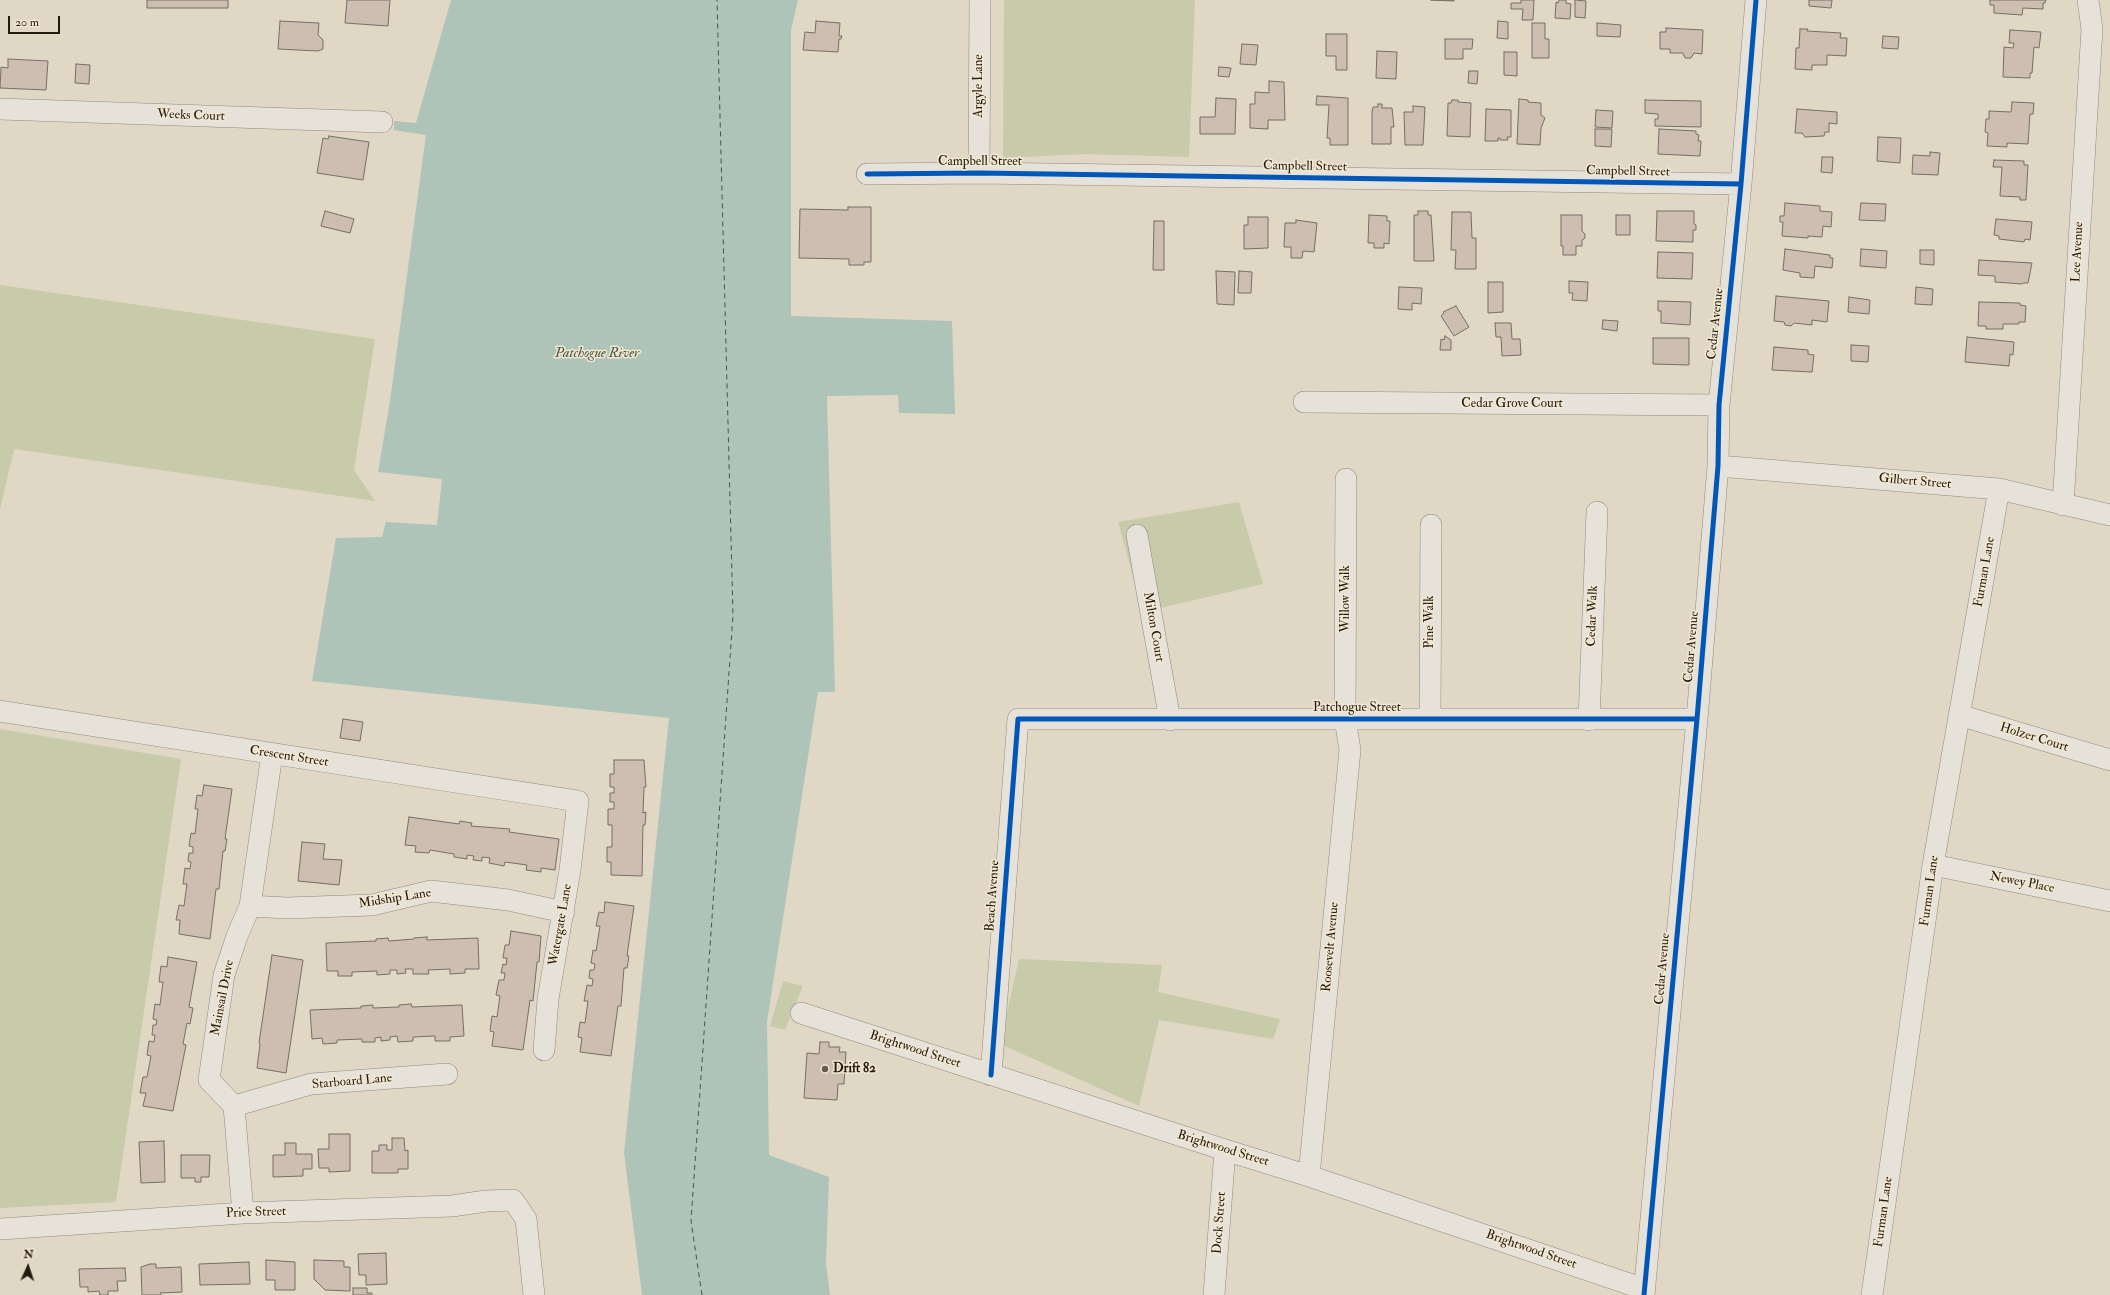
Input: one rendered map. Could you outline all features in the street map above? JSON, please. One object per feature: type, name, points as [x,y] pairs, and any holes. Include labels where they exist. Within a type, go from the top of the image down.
[{"type":"street","name":"Argyle Lane","points":[[979,173],[980,0]]},
{"type":"street","name":"Cedar Avenue","points":[[1644,1292],[1697,719],[1718,466],[1720,405],[1741,184],[1756,0]]},
{"type":"street","name":"Lee Avenue","points":[[2063,505],[2092,29],[2088,0]]},
{"type":"street","name":"Weeks Court","points":[[0,109],[382,122]]},
{"type":"street","name":"Campbell Street","points":[[868,174],[979,173],[1741,184]]},
{"type":"street","name":"Cedar Grove Court","points":[[1304,402],[1720,405]]},
{"type":"street","name":"Gilbert Street","points":[[1718,466],[1999,489],[2063,505],[2110,514]]},
{"type":"street","name":"Willow Walk","points":[[1345,719],[1346,479]]},
{"type":"street","name":"Furman Lane","points":[[1872,1295],[1933,865],[1999,489]]},
{"type":"street","name":"Cedar Walk","points":[[1589,720],[1598,512]]},
{"type":"street","name":"Pine Walk","points":[[1430,719],[1431,525]]},
{"type":"street","name":"Milton Court","points":[[1137,535],[1170,720]]},
{"type":"street","name":"Crescent Street","points":[[0,711],[578,801]]},
{"type":"street","name":"Holzer Court","points":[[1959,715],[2110,760]]},
{"type":"street","name":"Patchogue Street","points":[[1018,719],[1697,719]]},
{"type":"street","name":"Beach Avenue","points":[[991,1075],[1018,719]]},
{"type":"street","name":"Roosevelt Avenue","points":[[1309,1176],[1350,750],[1345,719]]},
{"type":"street","name":"Mainsail Drive","points":[[234,1106],[209,1080],[224,975],[237,936],[250,906],[272,754]]},
{"type":"street","name":"Watergate Lane","points":[[544,1050],[548,999],[564,912],[578,801]]},
{"type":"street","name":"Newey Place","points":[[1933,865],[2110,901]]},
{"type":"street","name":"Midship Lane","points":[[250,906],[287,908],[372,905],[431,891],[508,900],[564,912]]},
{"type":"street","name":"Brightwood Street","points":[[801,1013],[1309,1176],[1644,1292]]},
{"type":"street","name":"Starboard Lane","points":[[234,1106],[311,1084],[447,1074]]},
{"type":"street","points":[[234,1106],[243,1212]]},
{"type":"street","name":"Dock Street","points":[[1214,1295],[1225,1150]]},
{"type":"street","name":"Price Street","points":[[0,1229],[243,1212],[452,1206],[486,1201],[513,1200],[526,1219],[534,1295]]},
{"type":"green space","points":[[1004,0],[1195,0],[1189,157],[1085,154],[1003,158]]},
{"type":"green space","points":[[0,285],[375,339],[354,470],[375,501],[14,449],[0,510]]},
{"type":"green space","points":[[1239,502],[1263,584],[1143,612],[1118,522]]},
{"type":"green space","points":[[0,729],[181,759],[116,1202],[0,1208]]},
{"type":"green space","points":[[1019,959],[1162,965],[1158,992],[1280,1019],[1273,1039],[1159,1020],[1139,1106],[1000,1044]]},
{"type":"green space","points":[[783,981],[803,986],[785,1030],[770,1026]]},
{"type":"water","name":"Patchogue River","points":[[451,0],[798,0],[791,31],[791,316],[952,321],[955,414],[899,413],[898,395],[827,396],[835,692],[818,692],[767,1022],[769,1155],[829,1177],[826,1263],[830,1295],[642,1295],[624,1153],[669,718],[312,681],[336,538],[382,537],[386,522],[437,525],[442,479],[378,472],[390,401],[426,135],[394,130],[394,121],[416,123]]},
{"type":"building","points":[[147,0],[228,0],[228,8],[147,8]]},
{"type":"building","points":[[347,0],[390,0],[388,26],[345,23]]},
{"type":"building","points":[[1431,0],[1454,0],[1454,1]]},
{"type":"building","points":[[1521,0],[1534,0],[1533,20],[1522,20],[1523,9],[1511,9],[1511,3],[1521,3]]},
{"type":"building","points":[[1559,0],[1566,0],[1566,3],[1571,4],[1570,19],[1555,18],[1556,2],[1558,3]]},
{"type":"building","points":[[1575,0],[1586,1],[1585,18],[1575,17]]},
{"type":"building","points":[[1809,0],[1832,0],[1831,8],[1809,6]]},
{"type":"building","points":[[1990,0],[2046,0],[2045,3],[2043,3],[2043,9],[2023,8],[2022,15],[1994,13],[1994,5],[1990,5]]},
{"type":"building","points":[[280,21],[319,23],[318,35],[323,40],[323,49],[318,51],[278,49]]},
{"type":"building","points":[[816,21],[840,23],[839,36],[842,36],[841,39],[839,39],[838,52],[803,50],[805,32],[815,33]]},
{"type":"building","points":[[1498,21],[1508,22],[1508,39],[1497,38]]},
{"type":"building","points":[[1532,23],[1545,23],[1545,39],[1549,39],[1549,58],[1532,58]]},
{"type":"building","points":[[1597,23],[1621,25],[1620,37],[1597,36]]},
{"type":"building","points":[[1666,28],[1703,30],[1702,54],[1694,53],[1691,58],[1685,58],[1683,53],[1670,53],[1670,49],[1660,49],[1660,32],[1666,32]]},
{"type":"building","points":[[1800,29],[1808,29],[1807,31],[1841,33],[1840,38],[1847,38],[1846,56],[1827,55],[1827,65],[1812,65],[1812,70],[1795,69],[1796,48],[1799,48]]},
{"type":"building","points":[[2010,30],[2041,32],[2039,48],[2034,47],[2032,73],[2030,73],[2030,78],[2003,77],[2004,47],[2013,48],[2014,43],[2009,43]]},
{"type":"building","points":[[1326,34],[1347,34],[1347,70],[1336,70],[1336,56],[1326,56]]},
{"type":"building","points":[[1883,36],[1899,37],[1898,49],[1882,48]]},
{"type":"building","points":[[1445,39],[1473,39],[1472,49],[1463,49],[1463,59],[1445,59]]},
{"type":"building","points":[[1242,44],[1258,45],[1256,65],[1240,64]]},
{"type":"building","points":[[1377,51],[1397,52],[1396,79],[1376,78]]},
{"type":"building","points":[[1504,52],[1517,52],[1517,76],[1504,75]]},
{"type":"building","points":[[8,59],[48,61],[46,90],[0,88],[1,67],[8,68]]},
{"type":"building","points":[[76,64],[90,65],[89,84],[75,83]]},
{"type":"building","points":[[1219,67],[1231,68],[1229,77],[1218,76]]},
{"type":"building","points":[[1469,71],[1478,71],[1477,84],[1468,83]]},
{"type":"building","points":[[1269,81],[1284,82],[1285,120],[1268,120],[1268,129],[1250,128],[1250,104],[1255,104],[1255,92],[1269,93]]},
{"type":"building","points":[[1317,96],[1348,98],[1348,145],[1330,145],[1330,138],[1327,138],[1329,105],[1316,105]]},
{"type":"building","points":[[1216,98],[1236,99],[1235,134],[1200,134],[1200,117],[1215,117]]},
{"type":"building","points":[[1519,99],[1528,100],[1528,102],[1541,103],[1541,115],[1545,118],[1541,128],[1540,145],[1517,144]]},
{"type":"building","points":[[1452,100],[1471,103],[1470,137],[1447,136],[1448,103],[1451,103]]},
{"type":"building","points":[[1645,100],[1701,101],[1701,127],[1655,126],[1655,119],[1658,119],[1658,114],[1645,113]]},
{"type":"building","points":[[2012,102],[2034,103],[2033,114],[2030,114],[2028,144],[2007,143],[2007,147],[1987,146],[1988,133],[1985,132],[1986,119],[1989,119],[1989,111],[2011,112]]},
{"type":"building","points":[[1378,104],[1382,104],[1382,108],[1392,108],[1394,127],[1391,127],[1391,144],[1372,144],[1372,112],[1373,107],[1378,107]]},
{"type":"building","points":[[1413,106],[1425,107],[1423,145],[1405,145],[1404,112],[1413,112]]},
{"type":"building","points":[[1486,109],[1511,110],[1511,137],[1507,137],[1508,140],[1500,140],[1500,138],[1498,138],[1498,141],[1485,141]]},
{"type":"building","points":[[1797,109],[1837,112],[1837,124],[1829,123],[1829,132],[1825,132],[1824,136],[1805,137],[1802,133],[1795,133]]},
{"type":"building","points":[[1596,110],[1613,111],[1612,128],[1595,127]]},
{"type":"building","points":[[1595,129],[1612,129],[1611,147],[1595,146]]},
{"type":"building","points":[[1659,129],[1696,131],[1696,134],[1699,135],[1698,141],[1701,141],[1700,156],[1658,154]]},
{"type":"building","points":[[329,136],[369,142],[363,180],[317,173],[323,138],[328,139]]},
{"type":"building","points":[[1878,137],[1901,138],[1900,163],[1877,161]]},
{"type":"building","points":[[1930,152],[1940,153],[1938,175],[1912,174],[1913,155],[1930,156]]},
{"type":"building","points":[[1822,157],[1833,157],[1832,173],[1821,172]]},
{"type":"building","points":[[1994,160],[2024,161],[2024,165],[2028,165],[2026,200],[2020,200],[2020,197],[2000,196],[2002,167],[1993,167]]},
{"type":"building","points":[[1785,203],[1820,206],[1820,211],[1832,212],[1831,227],[1823,226],[1822,237],[1808,236],[1808,238],[1782,236],[1783,222],[1780,222],[1780,216],[1784,216]]},
{"type":"building","points":[[1861,203],[1886,204],[1885,221],[1859,220]]},
{"type":"building","points":[[848,207],[871,207],[871,262],[864,262],[864,265],[849,265],[849,259],[799,258],[800,209],[848,210]]},
{"type":"building","points":[[325,211],[354,219],[350,233],[321,226]]},
{"type":"building","points":[[1418,211],[1428,211],[1428,215],[1431,215],[1434,261],[1414,261],[1414,215],[1418,215]]},
{"type":"building","points":[[1657,211],[1694,211],[1694,224],[1696,225],[1696,230],[1693,230],[1693,242],[1656,241]]},
{"type":"building","points":[[1452,212],[1471,212],[1472,238],[1476,238],[1476,269],[1455,269],[1456,250],[1451,250]]},
{"type":"building","points":[[1369,215],[1387,216],[1387,221],[1390,221],[1389,244],[1384,243],[1384,248],[1374,248],[1374,243],[1368,243]]},
{"type":"building","points":[[1561,215],[1582,215],[1582,231],[1585,234],[1585,238],[1582,240],[1582,246],[1576,246],[1576,255],[1563,255],[1563,246],[1561,246]]},
{"type":"building","points":[[1616,215],[1630,215],[1630,235],[1616,235]]},
{"type":"building","points":[[1248,217],[1268,217],[1268,248],[1244,249],[1244,225],[1248,225]]},
{"type":"building","points":[[1996,219],[2032,222],[2030,240],[2025,239],[2024,242],[1999,239],[1999,236],[1994,235]]},
{"type":"building","points":[[1296,220],[1317,223],[1314,252],[1303,251],[1302,258],[1291,258],[1291,247],[1284,247],[1285,223],[1296,223]]},
{"type":"building","points":[[1154,221],[1164,221],[1164,270],[1153,270]]},
{"type":"building","points":[[1785,249],[1830,255],[1830,258],[1833,258],[1832,268],[1815,266],[1814,278],[1800,277],[1800,273],[1783,270]]},
{"type":"building","points":[[1861,249],[1887,251],[1886,268],[1860,266]]},
{"type":"building","points":[[1920,250],[1934,250],[1934,265],[1920,264]]},
{"type":"building","points":[[1658,252],[1693,253],[1692,279],[1657,278]]},
{"type":"building","points":[[1979,260],[2032,263],[2028,283],[1995,282],[1995,276],[1978,275]]},
{"type":"building","points":[[1216,271],[1235,272],[1234,305],[1217,304]]},
{"type":"building","points":[[1239,271],[1252,272],[1251,293],[1238,293]]},
{"type":"building","points":[[1569,281],[1588,282],[1587,301],[1572,300],[1573,293],[1569,293]]},
{"type":"building","points":[[1488,282],[1503,282],[1503,312],[1488,313]]},
{"type":"building","points":[[1399,287],[1422,288],[1421,304],[1412,303],[1412,310],[1398,309]]},
{"type":"building","points":[[1916,287],[1933,289],[1932,305],[1915,304]]},
{"type":"building","points":[[1776,296],[1829,301],[1827,322],[1812,320],[1812,325],[1794,323],[1791,326],[1785,325],[1784,322],[1774,321]]},
{"type":"building","points":[[1849,297],[1870,300],[1869,314],[1848,312]]},
{"type":"building","points":[[1658,301],[1691,302],[1690,325],[1661,323],[1661,311],[1658,311]]},
{"type":"building","points":[[1979,302],[2020,303],[2020,305],[2026,306],[2025,322],[2019,322],[2019,324],[2003,324],[2003,329],[1986,329],[1986,326],[1978,326]]},
{"type":"building","points":[[1456,306],[1469,327],[1454,336],[1441,316],[1444,313],[1443,312]]},
{"type":"building","points":[[1603,320],[1618,321],[1617,331],[1602,329]]},
{"type":"building","points":[[1495,323],[1511,323],[1512,339],[1520,339],[1521,355],[1502,356],[1501,337],[1496,337]]},
{"type":"building","points":[[1445,336],[1451,340],[1451,350],[1440,350],[1441,339],[1444,340]]},
{"type":"building","points":[[1967,337],[2014,342],[2013,355],[2010,354],[2009,366],[1965,362]]},
{"type":"building","points":[[1653,338],[1689,338],[1689,365],[1653,364]]},
{"type":"building","points":[[1851,345],[1869,346],[1868,362],[1851,361]]},
{"type":"building","points":[[1774,347],[1808,350],[1808,354],[1814,355],[1812,372],[1772,370]]},
{"type":"building","points":[[343,719],[363,722],[360,741],[340,738]]},
{"type":"building","points":[[614,760],[644,760],[646,787],[644,787],[643,813],[646,812],[645,825],[643,825],[642,876],[611,875],[611,862],[607,862],[607,847],[612,847],[612,825],[608,825],[608,809],[614,809],[614,802],[610,802],[610,793],[614,793],[614,787],[610,787],[610,774],[614,774]]},
{"type":"building","points":[[204,785],[232,789],[225,839],[227,839],[225,851],[223,851],[219,889],[216,889],[210,939],[179,934],[180,920],[176,920],[179,905],[184,906],[187,884],[183,884],[185,868],[190,869],[191,862],[188,861],[189,853],[193,853],[193,847],[189,846],[191,833],[195,834],[198,809],[195,809],[197,795],[202,796]]},
{"type":"building","points":[[409,817],[459,824],[460,821],[472,823],[471,826],[510,829],[509,832],[559,839],[555,870],[541,868],[541,872],[526,870],[527,865],[505,862],[504,866],[489,863],[490,858],[482,857],[482,861],[473,860],[474,856],[467,855],[467,859],[454,857],[454,854],[430,850],[429,853],[415,852],[416,846],[405,845]]},
{"type":"building","points":[[302,842],[325,844],[323,859],[342,860],[339,885],[298,881]]},
{"type":"building","points":[[605,902],[634,906],[627,956],[629,956],[627,968],[624,968],[621,1006],[618,1006],[611,1056],[580,1052],[582,1038],[578,1037],[580,1022],[585,1023],[588,1001],[584,1001],[587,985],[592,986],[593,979],[589,978],[590,970],[594,970],[595,964],[591,963],[593,950],[596,951],[600,926],[596,926],[599,912],[604,913]]},
{"type":"building","points":[[511,931],[541,936],[533,1001],[530,1000],[523,1050],[492,1046],[494,1032],[490,1031],[492,1016],[497,1017],[500,996],[496,995],[499,980],[504,980],[505,973],[501,973],[503,964],[506,965],[507,958],[503,958],[505,945],[509,945]]},
{"type":"building","points":[[427,937],[427,940],[478,938],[479,969],[465,969],[465,973],[450,974],[450,969],[428,970],[429,974],[413,974],[413,969],[405,969],[406,973],[397,974],[397,970],[390,970],[390,974],[377,975],[377,971],[352,972],[352,976],[338,976],[338,971],[327,971],[326,943],[376,941],[376,939],[388,938],[389,941]]},
{"type":"building","points":[[272,955],[303,960],[286,1073],[257,1068],[259,1043]]},
{"type":"building","points":[[168,957],[197,962],[189,1007],[193,1008],[190,1024],[187,1023],[183,1044],[186,1045],[173,1111],[143,1106],[146,1093],[140,1093],[143,1077],[147,1077],[151,1056],[147,1055],[149,1041],[154,1042],[155,1035],[152,1035],[153,1025],[156,1025],[157,1020],[153,1019],[155,1004],[160,1005],[163,982],[159,982],[161,966],[167,967]]},
{"type":"building","points":[[411,1004],[412,1007],[462,1005],[464,1036],[450,1037],[450,1041],[435,1041],[435,1036],[413,1037],[413,1041],[398,1042],[397,1036],[390,1037],[390,1040],[381,1041],[381,1037],[375,1038],[375,1042],[362,1042],[362,1039],[337,1040],[337,1043],[323,1044],[322,1038],[312,1039],[310,1010],[361,1008],[361,1006],[373,1005],[373,1008],[399,1007],[399,1005]]},
{"type":"building","name":"Drift 82","points":[[820,1042],[829,1042],[829,1047],[840,1047],[839,1052],[846,1052],[844,1084],[838,1084],[837,1100],[804,1098],[807,1053],[819,1054]]},
{"type":"building","points":[[329,1134],[350,1134],[350,1171],[329,1172],[329,1168],[319,1168],[318,1149],[329,1149]]},
{"type":"building","points":[[392,1138],[404,1138],[405,1151],[408,1150],[408,1169],[398,1169],[398,1173],[372,1173],[372,1151],[379,1151],[379,1145],[387,1145],[387,1150],[392,1150]]},
{"type":"building","points":[[164,1141],[165,1182],[141,1183],[139,1142]]},
{"type":"building","points":[[285,1143],[296,1143],[296,1154],[312,1154],[312,1169],[303,1169],[303,1176],[273,1177],[273,1155],[285,1155]]},
{"type":"building","points":[[181,1155],[210,1155],[209,1177],[201,1177],[201,1182],[195,1182],[195,1178],[181,1178]]},
{"type":"building","points":[[386,1253],[387,1284],[366,1285],[366,1275],[359,1275],[358,1254]]},
{"type":"building","points":[[266,1260],[295,1262],[295,1290],[275,1290],[275,1280],[266,1280]]},
{"type":"building","points":[[314,1260],[344,1261],[344,1267],[350,1267],[350,1291],[325,1290],[314,1279]]},
{"type":"building","points":[[249,1262],[250,1284],[200,1285],[199,1264]]},
{"type":"building","points":[[156,1264],[156,1268],[181,1267],[182,1292],[160,1293],[161,1295],[142,1295],[141,1267]]},
{"type":"building","points":[[125,1268],[126,1281],[117,1281],[118,1291],[108,1291],[108,1295],[100,1295],[99,1291],[88,1292],[88,1287],[80,1287],[79,1269]]},
{"type":"building","points":[[353,1288],[367,1288],[367,1293],[372,1293],[372,1295],[353,1295]]},
{"type":"ferry route","points":[[702,1295],[691,1221],[733,615],[717,0]]},
{"type":"cycle path","points":[[1644,1295],[1697,719],[1718,466],[1719,405],[1741,184],[1756,0]]},
{"type":"cycle path","points":[[867,174],[979,173],[1741,184]]},
{"type":"cycle path","points":[[991,1075],[1018,719],[1697,719]]},
{"type":"place","name":"Drift 82","points":[[825,1069]]}]
